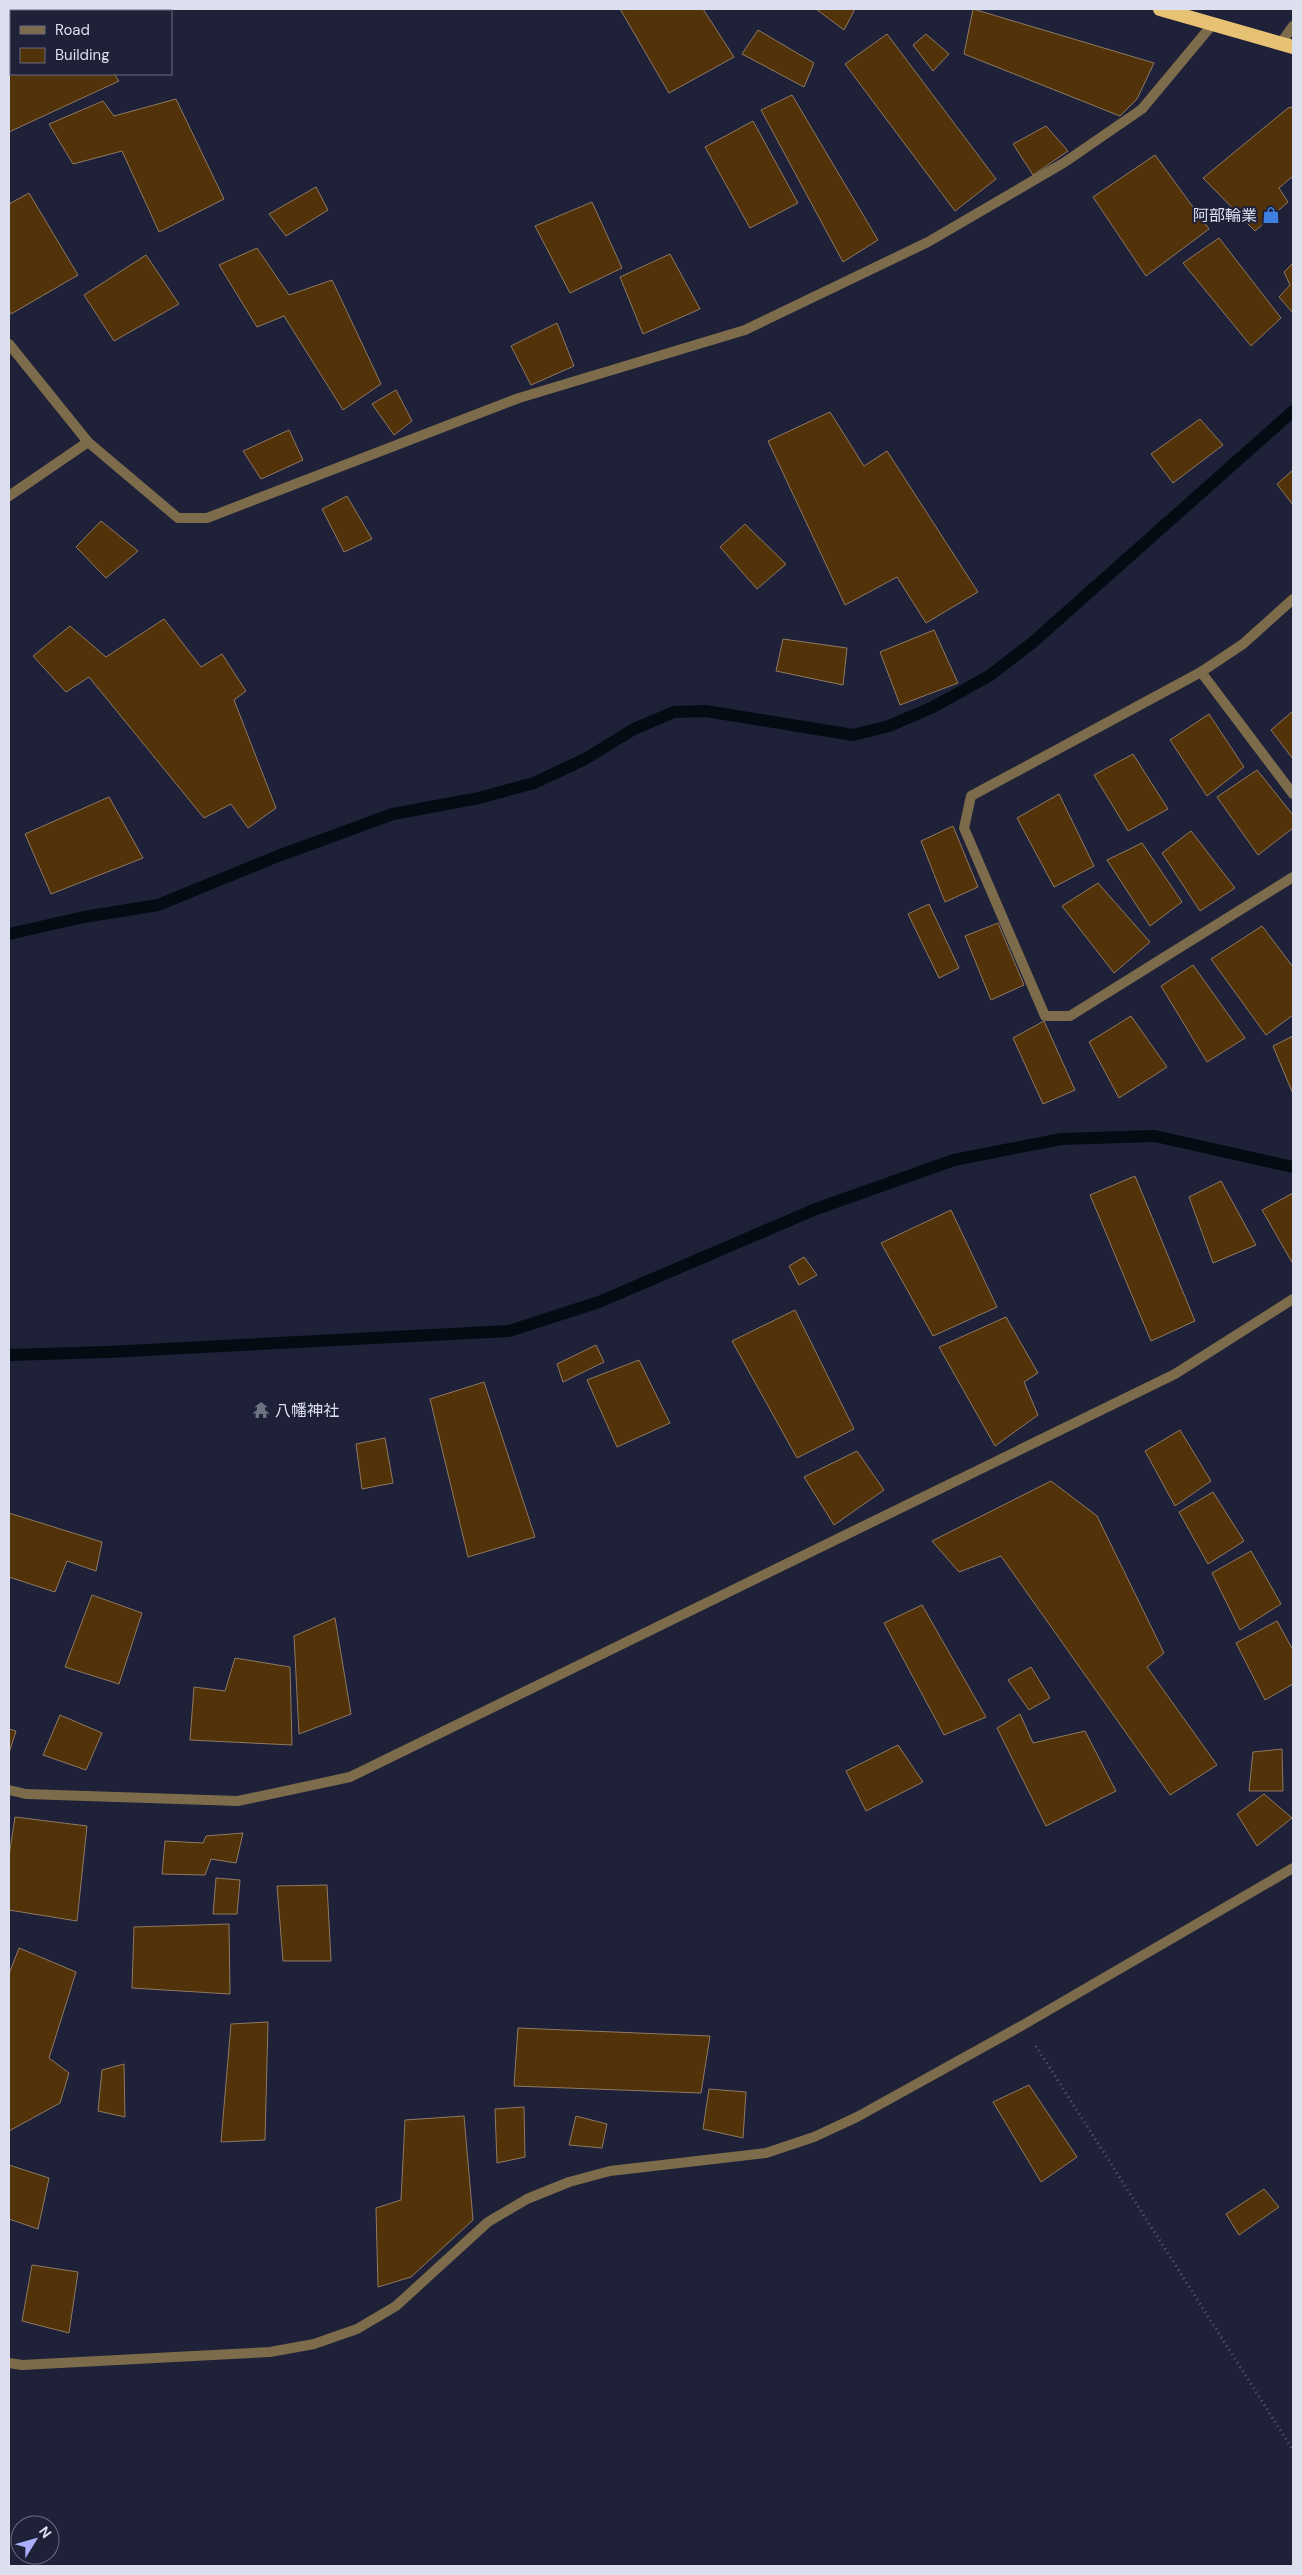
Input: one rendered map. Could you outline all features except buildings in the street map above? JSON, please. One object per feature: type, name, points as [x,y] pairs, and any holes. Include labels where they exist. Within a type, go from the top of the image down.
[{"type":"highway","points":[[1160,9],[1287,45]]},
{"type":"street","points":[[9,344],[88,442],[178,518],[207,518],[519,398],[745,330],[928,242],[1065,162],[1142,109],[1212,25]]},
{"type":"street","points":[[1287,45],[1293,26]]},
{"type":"street","points":[[9,496],[88,442]]},
{"type":"street","points":[[1293,599],[1243,644],[1200,672],[971,796],[964,828],[1045,1016],[1070,1016],[1293,877]]},
{"type":"street","points":[[1200,672],[1293,794]]},
{"type":"street","points":[[9,1790],[26,1794],[238,1801],[350,1777],[1175,1374],[1293,1299]]},
{"type":"street","points":[[9,2363],[22,2365],[270,2352],[314,2344],[357,2330],[396,2306],[488,2222],[527,2200],[569,2182],[610,2171],[766,2153],[814,2137],[857,2116],[1023,2025],[1293,1868]]},
{"type":"path","points":[[1023,2025],[1293,2450]]},
{"type":"waterway","points":[[9,934],[84,917],[158,905],[278,856],[393,814],[479,798],[534,783],[585,759],[634,729],[674,712],[706,711],[853,735],[889,726],[933,707],[989,676],[1032,643],[1293,411]]},
{"type":"waterway","points":[[9,1355],[108,1352],[509,1331],[599,1302],[816,1209],[954,1160],[1061,1139],[1155,1136],[1293,1167]]},
{"type":"place","name":"阿部輪業","points":[[1271,215]]},
{"type":"place","name":"八幡神社","points":[[261,1410]]}]
